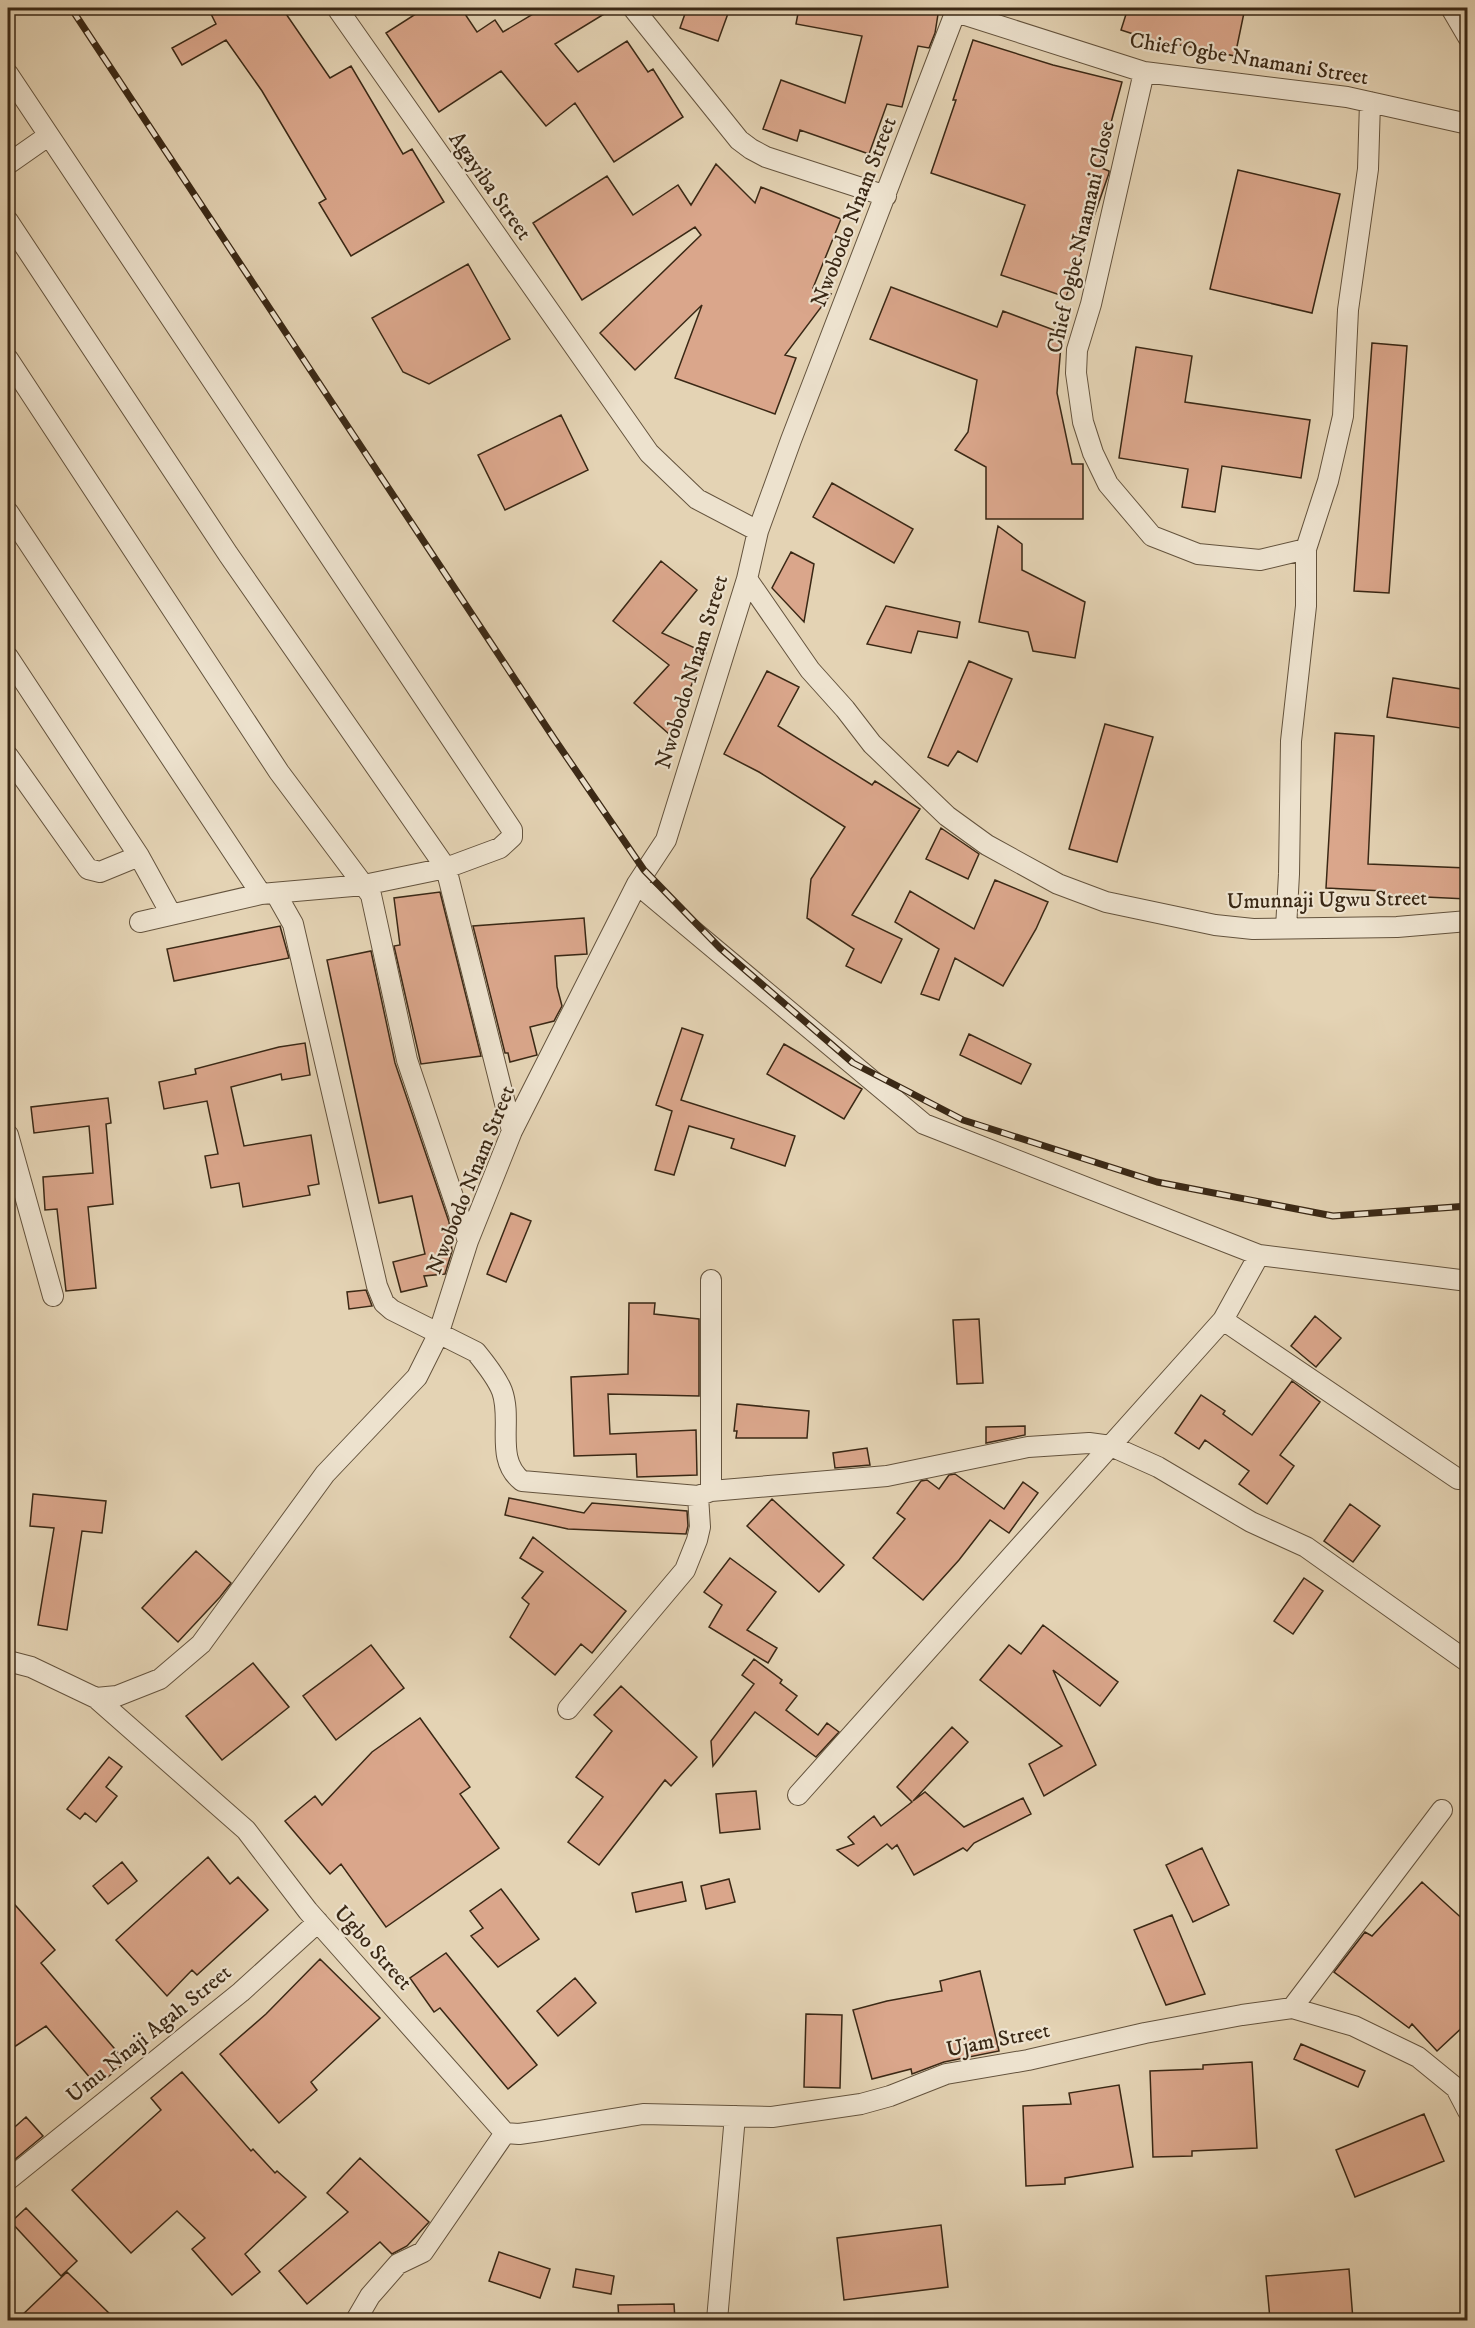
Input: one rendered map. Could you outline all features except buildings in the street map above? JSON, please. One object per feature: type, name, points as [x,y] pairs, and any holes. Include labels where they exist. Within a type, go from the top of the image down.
[{"type":"street","name":"Agayiba Street","points":[[337,8],[650,453],[697,499],[758,531]]},
{"type":"street","points":[[633,8],[739,140],[751,149],[766,157],[886,196]]},
{"type":"street","points":[[1451,8],[1467,37]]},
{"type":"street","name":"Nwobodo Nnam Street","points":[[96,1698],[117,1696],[160,1678],[201,1644],[325,1474],[417,1377],[438,1335],[468,1241],[512,1131],[637,884],[666,840],[747,579],[758,531],[957,10]]},
{"type":"street","name":"Chief Ogbe Nnamani Street","points":[[957,10],[1144,72],[1347,97],[1467,124]]},
{"type":"street","name":"Chief Ogbe Nnamani Close","points":[[1144,72],[1091,304],[1077,350],[1076,373],[1083,422],[1093,453],[1108,484],[1152,536],[1198,554],[1260,560],[1306,549]]},
{"type":"street","points":[[8,74],[512,830],[512,837],[500,848],[446,868],[364,885],[268,894],[140,922]]},
{"type":"street","points":[[1286,928],[1291,741],[1306,606],[1306,549],[1328,481],[1343,416],[1348,310],[1368,169],[1370,102]]},
{"type":"street","points":[[8,164],[48,136]]},
{"type":"street","points":[[8,220],[228,554],[446,868],[512,1131]]},
{"type":"street","points":[[8,359],[279,772],[364,885],[374,904],[407,1060],[468,1241]]},
{"type":"street","points":[[8,512],[268,894],[293,924],[378,1286],[384,1303],[392,1310],[438,1335],[476,1352],[502,1391],[506,1410],[509,1466],[522,1481],[705,1493],[887,1476],[1028,1447],[1089,1443],[1111,1446],[1158,1467],[1251,1522],[1306,1547],[1467,1662]]},
{"type":"street","name":"Umunnaji Ugwu Street","points":[[747,579],[810,670],[872,744],[947,816],[987,845],[1058,884],[1106,902],[1215,925],[1253,928],[1396,927],[1467,921]]},
{"type":"street","points":[[8,657],[139,856],[171,914]]},
{"type":"street","points":[[8,756],[88,869],[100,873],[139,856]]},
{"type":"street","points":[[637,884],[924,1124],[1258,1255],[1467,1281]]},
{"type":"street","points":[[8,1135],[53,1296]]},
{"type":"street","points":[[798,1795],[1223,1320],[1258,1255]]},
{"type":"street","points":[[568,1709],[685,1570],[697,1540],[705,1493],[711,1280]]},
{"type":"street","points":[[1223,1320],[1458,1479],[1467,1479]]},
{"type":"street","name":"Ugbo Street","points":[[8,1661],[32,1667],[96,1698],[246,1830],[318,1922],[505,2133]]},
{"type":"street","points":[[1292,2008],[1442,1810]]},
{"type":"street","name":"Umu Nnaji Agah Street","points":[[8,2180],[241,1992],[318,1922]]},
{"type":"street","name":"Ujam Street","points":[[505,2133],[519,2134],[643,2114],[772,2117],[861,2104],[890,2096],[946,2074],[1028,2060],[1231,2017],[1292,2008],[1354,2026],[1418,2057],[1462,2085],[1467,2111]]},
{"type":"street","points":[[717,2320],[735,2116]]},
{"type":"street","points":[[356,2320],[370,2296],[398,2264],[423,2252],[505,2133]]},
{"type":"railway","points":[[71,8],[555,740],[644,870],[720,948],[853,1063],[963,1120],[1157,1182],[1333,1216],[1468,1206]]}]
